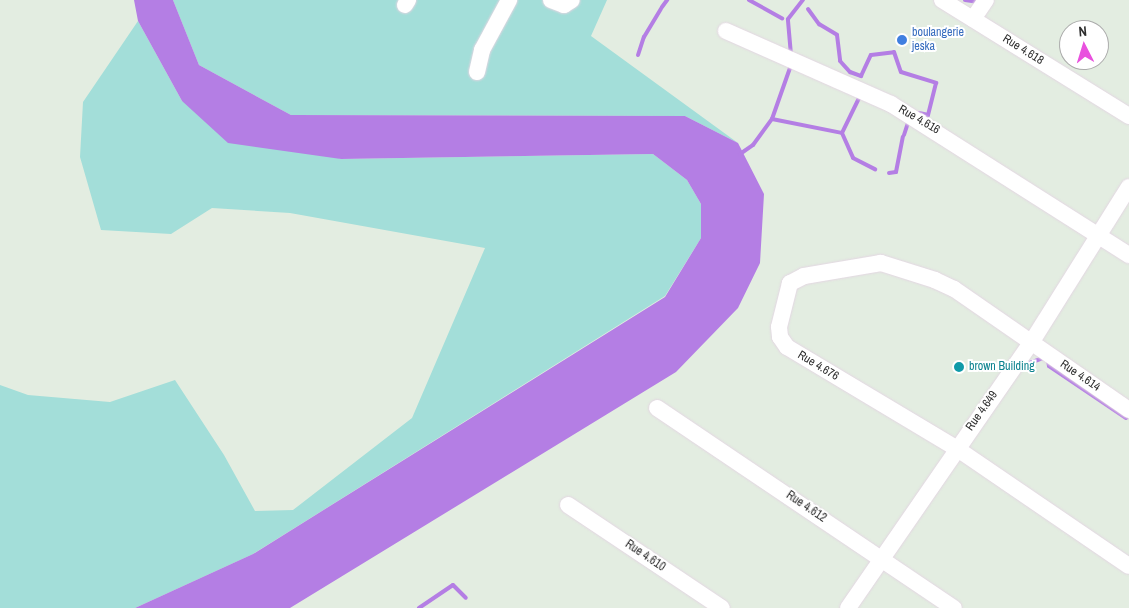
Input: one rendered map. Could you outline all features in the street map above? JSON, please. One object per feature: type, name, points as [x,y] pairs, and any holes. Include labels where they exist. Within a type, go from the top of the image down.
[{"type":"street","points":[[477,72],[482,50],[509,0]]},
{"type":"street","points":[[551,0],[564,5],[572,0]]},
{"type":"street","name":"Rue 4.618","points":[[942,0],[1129,116]]},
{"type":"street","points":[[973,19],[986,0]]},
{"type":"street","name":"Rue 4.616","points":[[726,31],[891,104],[1129,255]]},
{"type":"street","name":"Rue 4.649","points":[[848,608],[956,448],[1031,343],[1129,187]]},
{"type":"street","name":"Rue 4.676","points":[[1031,343],[954,289],[896,266],[870,264],[804,276],[790,283],[779,327],[780,337],[787,347],[956,448],[1129,566]]},
{"type":"street","name":"Rue 4.614","points":[[1031,343],[1129,410]]},
{"type":"street","name":"Rue 4.612","points":[[657,408],[882,557],[954,608]]},
{"type":"street","name":"Rue 4.610","points":[[568,505],[722,608]]},
{"type":"shaded area","points":[[134,0],[173,0],[199,65],[291,115],[685,116],[738,143],[764,194],[760,263],[738,308],[676,372],[290,608],[135,608],[253,554],[665,297],[701,238],[701,204],[687,180],[653,154],[341,159],[228,143],[182,101],[138,21]]},
{"type":"shaded area","points":[[173,0],[607,0],[591,36],[738,143],[685,116],[291,115],[199,65]]},
{"type":"shaded area","points":[[138,21],[182,101],[341,159],[653,154],[687,180],[701,204],[701,238],[665,296],[253,554],[135,608],[0,608],[0,385],[28,395],[110,402],[175,380],[224,455],[255,511],[293,510],[412,418],[485,248],[290,213],[212,208],[171,234],[101,230],[80,157],[83,102]]},
{"type":"waterway","points":[[662,7],[667,0]]},
{"type":"waterway","points":[[749,0],[782,18]]},
{"type":"waterway","points":[[791,55],[788,19],[803,0]]},
{"type":"waterway","points":[[965,0],[979,2]]},
{"type":"waterway","points":[[638,55],[644,37],[661,9]]},
{"type":"waterway","points":[[808,9],[819,24],[837,35],[840,61],[850,72],[861,76],[871,55],[894,52],[901,72],[936,83],[928,115],[919,113]]},
{"type":"waterway","points":[[740,154],[753,145],[772,119],[791,65]]},
{"type":"waterway","points":[[861,94],[842,133],[853,158],[875,169]]},
{"type":"waterway","points":[[772,119],[842,133]]},
{"type":"waterway","points":[[904,135],[908,123]]},
{"type":"waterway","points":[[889,173],[896,172],[903,137]]},
{"type":"waterway","points":[[1024,365],[1043,358]]},
{"type":"waterway","points":[[1048,361],[1049,366],[1126,418]]},
{"type":"waterway","points":[[419,608],[453,585],[466,598]]},
{"type":"place","name":"boulangerie jeska","points":[[902,40]]},
{"type":"place","name":"brown Building","points":[[959,367]]}]
